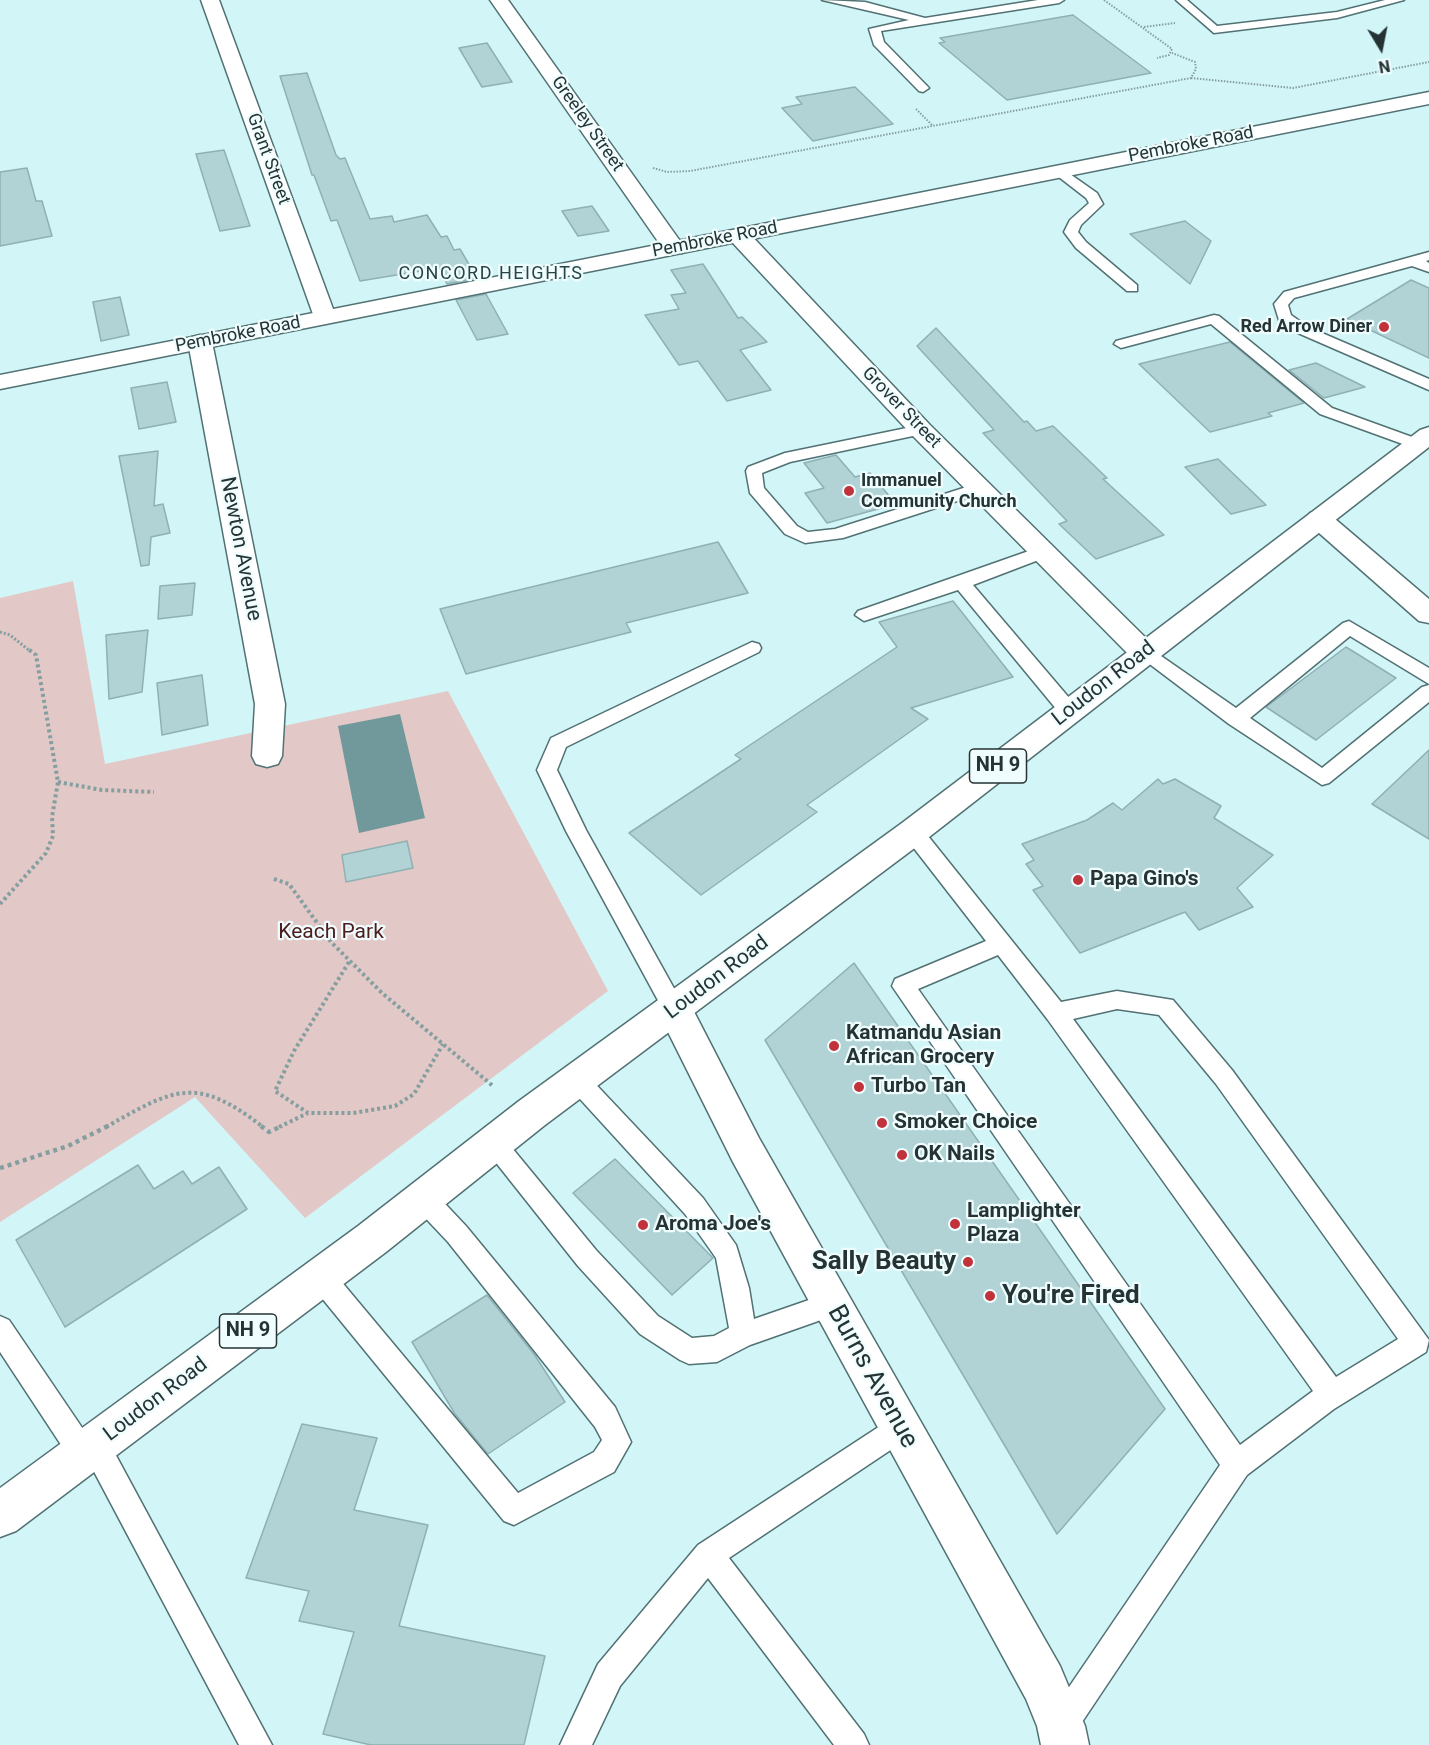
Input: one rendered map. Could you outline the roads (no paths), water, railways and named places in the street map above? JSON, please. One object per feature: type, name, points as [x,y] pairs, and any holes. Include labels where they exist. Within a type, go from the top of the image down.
[{"type":"street","name":"Grant Street","points":[[210,0],[325,317]]},
{"type":"street","name":"Greeley Street","points":[[499,0],[674,248]]},
{"type":"street","name":"Pembroke Road","points":[[0,382],[1429,98]]},
{"type":"street","name":"Grover Street","points":[[739,236],[921,430],[1144,654]]},
{"type":"street","name":"Newton Avenue","points":[[200,342],[270,704],[267,756]]},
{"type":"street","name":"Loudon Road","points":[[0,1515],[913,832],[1276,555],[1318,519],[1423,439]]},
{"type":"street","points":[[1318,519],[1429,614]]},
{"type":"street","name":"Burns Avenue","points":[[675,1010],[704,1071],[1043,1683],[1063,1735]]},
{"type":"lane","points":[[827,0],[866,5],[925,21]]},
{"type":"lane","points":[[922,88],[874,37],[874,29],[1059,0]]},
{"type":"lane","points":[[1181,0],[1214,30],[1337,15],[1400,0]]},
{"type":"lane","points":[[1060,171],[1092,196],[1096,204],[1075,223],[1071,232],[1081,245],[1132,288]]},
{"type":"lane","points":[[1429,256],[1289,295],[1281,304],[1284,317],[1303,330],[1429,385]]},
{"type":"lane","points":[[1413,261],[1429,268]]},
{"type":"lane","points":[[1121,344],[1214,319],[1326,411],[1423,439]]},
{"type":"lane","points":[[921,430],[785,459],[754,471],[756,489],[791,530],[805,538],[837,534],[979,488]]},
{"type":"lane","points":[[864,615],[962,583],[1043,552]]},
{"type":"lane","points":[[962,583],[1069,711]]},
{"type":"lane","points":[[1236,719],[1349,627],[1429,677]]},
{"type":"lane","points":[[675,1010],[654,967],[560,802],[547,770],[558,743],[752,648]]},
{"type":"lane","points":[[1144,654],[1322,778],[1429,692]]},
{"type":"lane","points":[[913,832],[1056,1013],[1330,1394]]},
{"type":"lane","points":[[1001,944],[903,986],[1237,1465]]},
{"type":"lane","points":[[1056,1013],[1117,1000],[1165,1007],[1224,1077],[1417,1342],[1330,1394],[1275,1433],[1237,1465],[1063,1735]]},
{"type":"lane","points":[[578,1081],[694,1206],[727,1253],[736,1288],[743,1335]]},
{"type":"lane","points":[[494,1145],[587,1258],[649,1325],[689,1351],[717,1350],[743,1335],[832,1304]]},
{"type":"lane","points":[[321,1277],[514,1511],[604,1461],[617,1442],[605,1416],[458,1234],[424,1199]]},
{"type":"lane","points":[[0,1329],[89,1449],[256,1745]]},
{"type":"lane","points":[[576,1745],[609,1674],[708,1555],[900,1427]]},
{"type":"lane","points":[[708,1555],[853,1745]]},
{"type":"water","points":[[400,714],[425,818],[359,833],[338,726]]},
{"type":"place","name":"Red Arrow Diner","points":[[1384,327]]},
{"type":"place","name":"Immanuel Community Church","points":[[849,491]]},
{"type":"place","name":"Papa Gino's","points":[[1078,880]]},
{"type":"place","name":"Katmandu Asian African Grocery","points":[[834,1046]]},
{"type":"place","name":"Turbo Tan","points":[[859,1087]]},
{"type":"place","name":"Smoker Choice","points":[[882,1123]]},
{"type":"place","name":"OK Nails","points":[[902,1155]]},
{"type":"place","name":"Lamplighter Plaza","points":[[955,1224]]},
{"type":"place","name":"Aroma Joe's","points":[[643,1225]]},
{"type":"place","name":"Sally Beauty","points":[[968,1262]]},
{"type":"place","name":"You're Fired","points":[[990,1296]]},
{"type":"district","name":"CONCORD HEIGHTS","points":[[491,274]]},
{"type":"park label","name":"Keach Park","points":[[331,933]]}]
